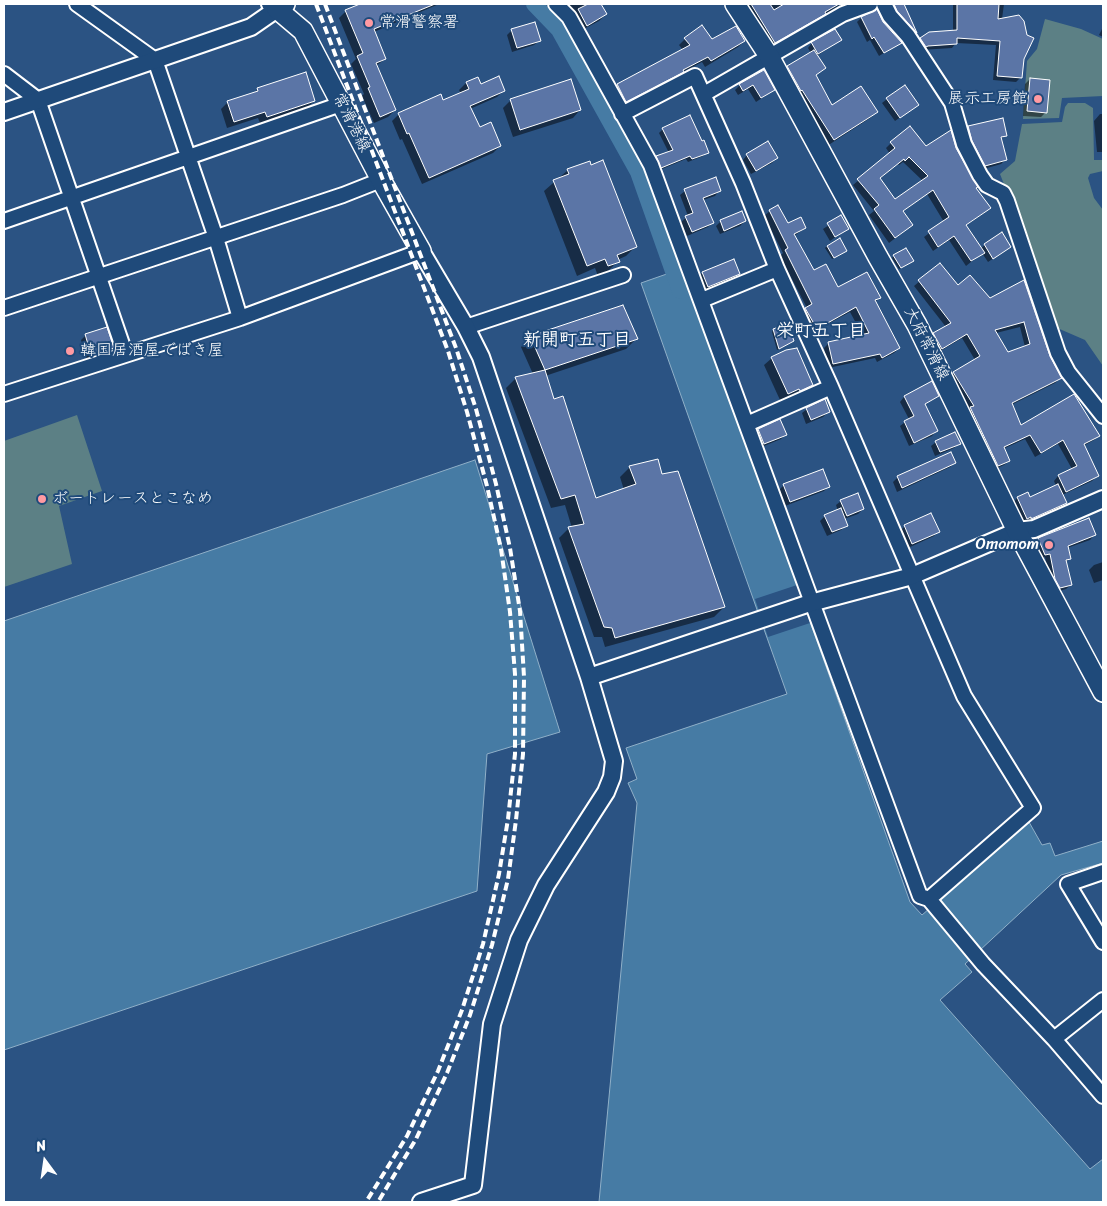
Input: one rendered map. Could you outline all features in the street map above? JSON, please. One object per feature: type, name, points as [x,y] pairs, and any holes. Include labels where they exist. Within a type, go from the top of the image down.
[{"type":"main road","name":"大府常滑線","points":[[735,4],[769,56],[917,325],[1017,531],[1103,692]]},
{"type":"main road","name":"常滑港線","points":[[278,6],[304,31],[381,180],[421,252]]},
{"type":"street","points":[[77,4],[155,60],[216,238],[240,318]]},
{"type":"street","points":[[556,4],[569,17],[651,165],[747,424],[810,604],[920,896],[929,899],[983,964],[1054,1039],[1103,1096]]},
{"type":"street","points":[[704,94],[843,14],[870,4]]},
{"type":"street","points":[[884,4],[890,16],[908,36],[952,103],[964,144],[980,175],[987,185],[1002,193],[1014,221],[1058,353],[1068,372],[1103,416]]},
{"type":"street","points":[[4,112],[251,27],[278,6]]},
{"type":"street","points":[[4,74],[38,100],[125,353]]},
{"type":"street","points":[[622,114],[695,76],[777,269],[964,696],[1033,808],[929,899]]},
{"type":"street","points":[[4,221],[72,199],[341,104]]},
{"type":"street","points":[[4,308],[343,195],[381,180]]},
{"type":"street","points":[[4,394],[125,353],[240,318],[421,252],[466,327],[481,357],[589,677],[614,761],[612,777],[606,792],[546,885],[519,940],[492,1024],[473,1184],[420,1202]]},
{"type":"street","points":[[702,300],[777,269]]},
{"type":"street","points":[[466,327],[622,275]]},
{"type":"street","points":[[747,424],[830,387]]},
{"type":"street","points":[[589,677],[810,604],[912,576],[1017,531],[1034,529],[1103,499]]},
{"type":"street","points":[[1103,872],[1068,884],[1103,942]]},
{"type":"street","points":[[1054,1039],[1103,1000]]},
{"type":"green space","points":[[1045,19],[1081,29],[1103,39],[1103,96],[1062,98],[1059,118],[1023,119],[1027,61],[1037,49]]},
{"type":"green space","points":[[1068,103],[1085,103],[1093,108],[1094,160],[1103,160],[1103,171],[1090,174],[1088,178],[1094,198],[1103,210],[1103,366],[1085,340],[1055,327],[1000,174],[1015,161],[1022,124],[1062,122],[1065,107]]},
{"type":"green space","name":"ボートレースとこなめ","points":[[77,415],[102,491],[59,506],[72,564],[4,587],[4,441]]},
{"type":"water","points":[[681,269],[797,585],[910,902],[922,915],[1029,822],[1042,845],[1050,843],[1055,856],[1103,841],[1103,863],[1061,875],[965,964],[972,972],[940,1000],[1090,1169],[1103,1159],[1103,1202],[599,1202],[637,803],[628,783],[637,779],[626,748],[787,694],[641,283]]},
{"type":"water","points":[[475,460],[560,732],[487,754],[477,891],[4,1050],[4,621]]},
{"type":"pier","points":[[797,585],[810,623],[768,637],[755,599]]},
{"type":"building","points":[[360,4],[435,4],[374,29],[386,59],[376,63],[396,110],[380,117],[357,56],[363,53],[345,10]]},
{"type":"building","points":[[588,4],[601,4],[607,14],[587,26],[578,9]]},
{"type":"building","points":[[751,4],[770,4],[774,10],[784,4],[839,4],[825,12],[826,14],[775,43]]},
{"type":"building","points":[[894,4],[904,4],[917,33],[897,11]]},
{"type":"building","points":[[957,4],[999,4],[998,19],[1019,15],[1024,21],[1027,35],[1034,38],[1024,59],[1022,78],[997,76],[1000,41],[957,38],[957,44],[926,47],[920,38],[929,32],[957,30]]},
{"type":"building","points":[[877,9],[883,22],[902,43],[884,53],[874,37],[872,39],[861,17]]},
{"type":"building","points":[[535,22],[541,41],[517,48],[511,29]]},
{"type":"building","points":[[702,25],[712,39],[736,26],[745,41],[711,61],[708,57],[683,70],[684,72],[626,102],[617,84],[690,45],[684,38]]},
{"type":"building","points":[[835,29],[842,40],[818,54],[811,42]]},
{"type":"building","points":[[814,50],[826,68],[816,75],[832,105],[861,86],[878,112],[834,140],[801,91],[787,66]]},
{"type":"building","points":[[764,70],[775,90],[761,98],[753,85],[743,91],[739,84]]},
{"type":"building","points":[[306,72],[315,101],[267,117],[265,112],[234,122],[227,101],[258,91],[257,88]]},
{"type":"building","points":[[499,76],[505,91],[470,106],[480,127],[491,122],[501,146],[429,178],[398,113],[441,94],[443,100],[469,89],[466,82],[478,77],[481,84]]},
{"type":"building","points":[[1030,78],[1050,80],[1047,113],[1027,111]]},
{"type":"building","points":[[571,79],[581,110],[520,130],[510,99]]},
{"type":"building","points":[[905,85],[919,105],[900,118],[886,98]]},
{"type":"building","points":[[690,115],[709,153],[692,159],[690,156],[661,168],[656,156],[673,150],[662,128]]},
{"type":"building","points":[[1003,118],[1007,136],[1001,137],[1007,160],[985,166],[972,141],[968,126]]},
{"type":"building","points":[[910,126],[926,146],[951,130],[956,148],[978,187],[976,188],[991,208],[966,225],[985,253],[971,261],[954,236],[938,247],[928,231],[949,217],[933,190],[903,211],[913,225],[895,238],[874,209],[879,205],[857,179],[895,148],[890,142]],"holes":[[[909,157],[928,176],[895,199],[880,178]]]},
{"type":"building","points":[[768,141],[778,158],[756,171],[746,154]]},
{"type":"building","points":[[603,160],[637,247],[617,255],[620,262],[608,266],[605,259],[587,266],[553,180],[569,174],[567,169],[590,161],[591,165]]},
{"type":"building","points":[[716,177],[721,191],[703,198],[714,223],[692,232],[685,216],[693,213],[684,189]]},
{"type":"building","points":[[778,205],[788,223],[801,217],[806,228],[794,234],[814,270],[826,264],[838,287],[867,272],[881,298],[875,300],[900,348],[882,358],[880,354],[833,364],[828,342],[869,333],[856,307],[817,329],[805,308],[812,304],[785,250],[788,248],[769,210]]},
{"type":"building","points":[[742,211],[746,221],[724,231],[720,220]]},
{"type":"building","points":[[841,215],[849,229],[835,237],[827,223]]},
{"type":"building","points":[[1002,232],[1011,247],[993,259],[984,244]]},
{"type":"building","points":[[840,238],[847,251],[834,258],[827,246]]},
{"type":"building","points":[[906,248],[914,261],[901,268],[893,255]]},
{"type":"building","points":[[734,259],[740,274],[708,287],[702,272]]},
{"type":"building","points":[[940,263],[958,285],[970,275],[990,298],[1024,280],[1050,356],[1062,378],[1012,403],[1021,425],[1074,394],[1100,436],[1084,444],[1099,476],[1066,492],[1058,475],[1077,466],[1063,440],[1041,453],[1030,435],[1004,447],[1010,461],[998,466],[970,407],[974,406],[953,372],[980,356],[967,334],[942,349],[933,333],[951,323],[918,280]],"holes":[[[1024,322],[1030,344],[1008,352],[995,330]]]},
{"type":"building","points":[[623,305],[638,339],[545,370],[530,336]]},
{"type":"building","points":[[788,324],[794,341],[779,349],[773,329]]},
{"type":"building","points":[[107,327],[114,348],[91,355],[85,334]]},
{"type":"building","points":[[797,348],[813,385],[788,394],[771,357],[786,350]]},
{"type":"building","points":[[545,370],[554,399],[563,396],[596,498],[636,484],[629,466],[658,459],[662,474],[678,471],[725,607],[615,638],[612,628],[604,627],[568,527],[584,524],[575,495],[561,499],[515,377]]},
{"type":"building","points":[[932,381],[939,396],[925,404],[938,431],[914,443],[904,421],[914,416],[904,396]]},
{"type":"building","points":[[825,399],[830,412],[811,420],[806,408]]},
{"type":"building","points":[[780,419],[787,435],[764,444],[758,429]]},
{"type":"building","points":[[955,432],[961,444],[940,452],[935,441]]},
{"type":"building","points":[[951,452],[956,463],[902,488],[897,476]]},
{"type":"building","points":[[823,469],[830,487],[790,502],[783,484]]},
{"type":"building","points":[[1058,484],[1067,503],[1027,519],[1017,497],[1028,492],[1030,497]]},
{"type":"building","points":[[858,493],[864,509],[847,516],[840,500]]},
{"type":"building","points":[[841,508],[848,526],[832,532],[824,515]]},
{"type":"building","points":[[931,513],[940,532],[912,544],[904,525]]},
{"type":"building","points":[[1089,518],[1096,535],[1068,546],[1071,559],[1066,560],[1072,585],[1060,588],[1055,579],[1050,554],[1045,555],[1038,538]]},
{"type":"waterway","points":[[534,4],[559,30],[638,172],[680,291]]},
{"type":"railway","points":[[316,4],[448,351],[467,412],[487,486],[501,549],[510,612],[515,674],[515,754],[508,819],[499,874],[483,944],[462,1010],[438,1071],[407,1136],[366,1202]]},
{"type":"railway","points":[[325,4],[456,348],[476,409],[496,484],[510,548],[520,611],[524,677],[523,754],[516,820],[508,879],[492,945],[470,1015],[447,1073],[416,1139],[378,1202]]},
{"type":"place","name":"常滑警察署","points":[[369,23]]},
{"type":"place","name":"展示工房館","points":[[1038,99]]},
{"type":"place","name":"韓国居酒屋でばき屋","points":[[70,351]]},
{"type":"place","name":"ボートレースとこなめ","points":[[42,499]]},
{"type":"place","name":"Omomom","points":[[1049,545]]},
{"type":"district","name":"栄町五丁目","points":[[821,331]]},
{"type":"district","name":"新開町五丁目","points":[[577,340]]}]
